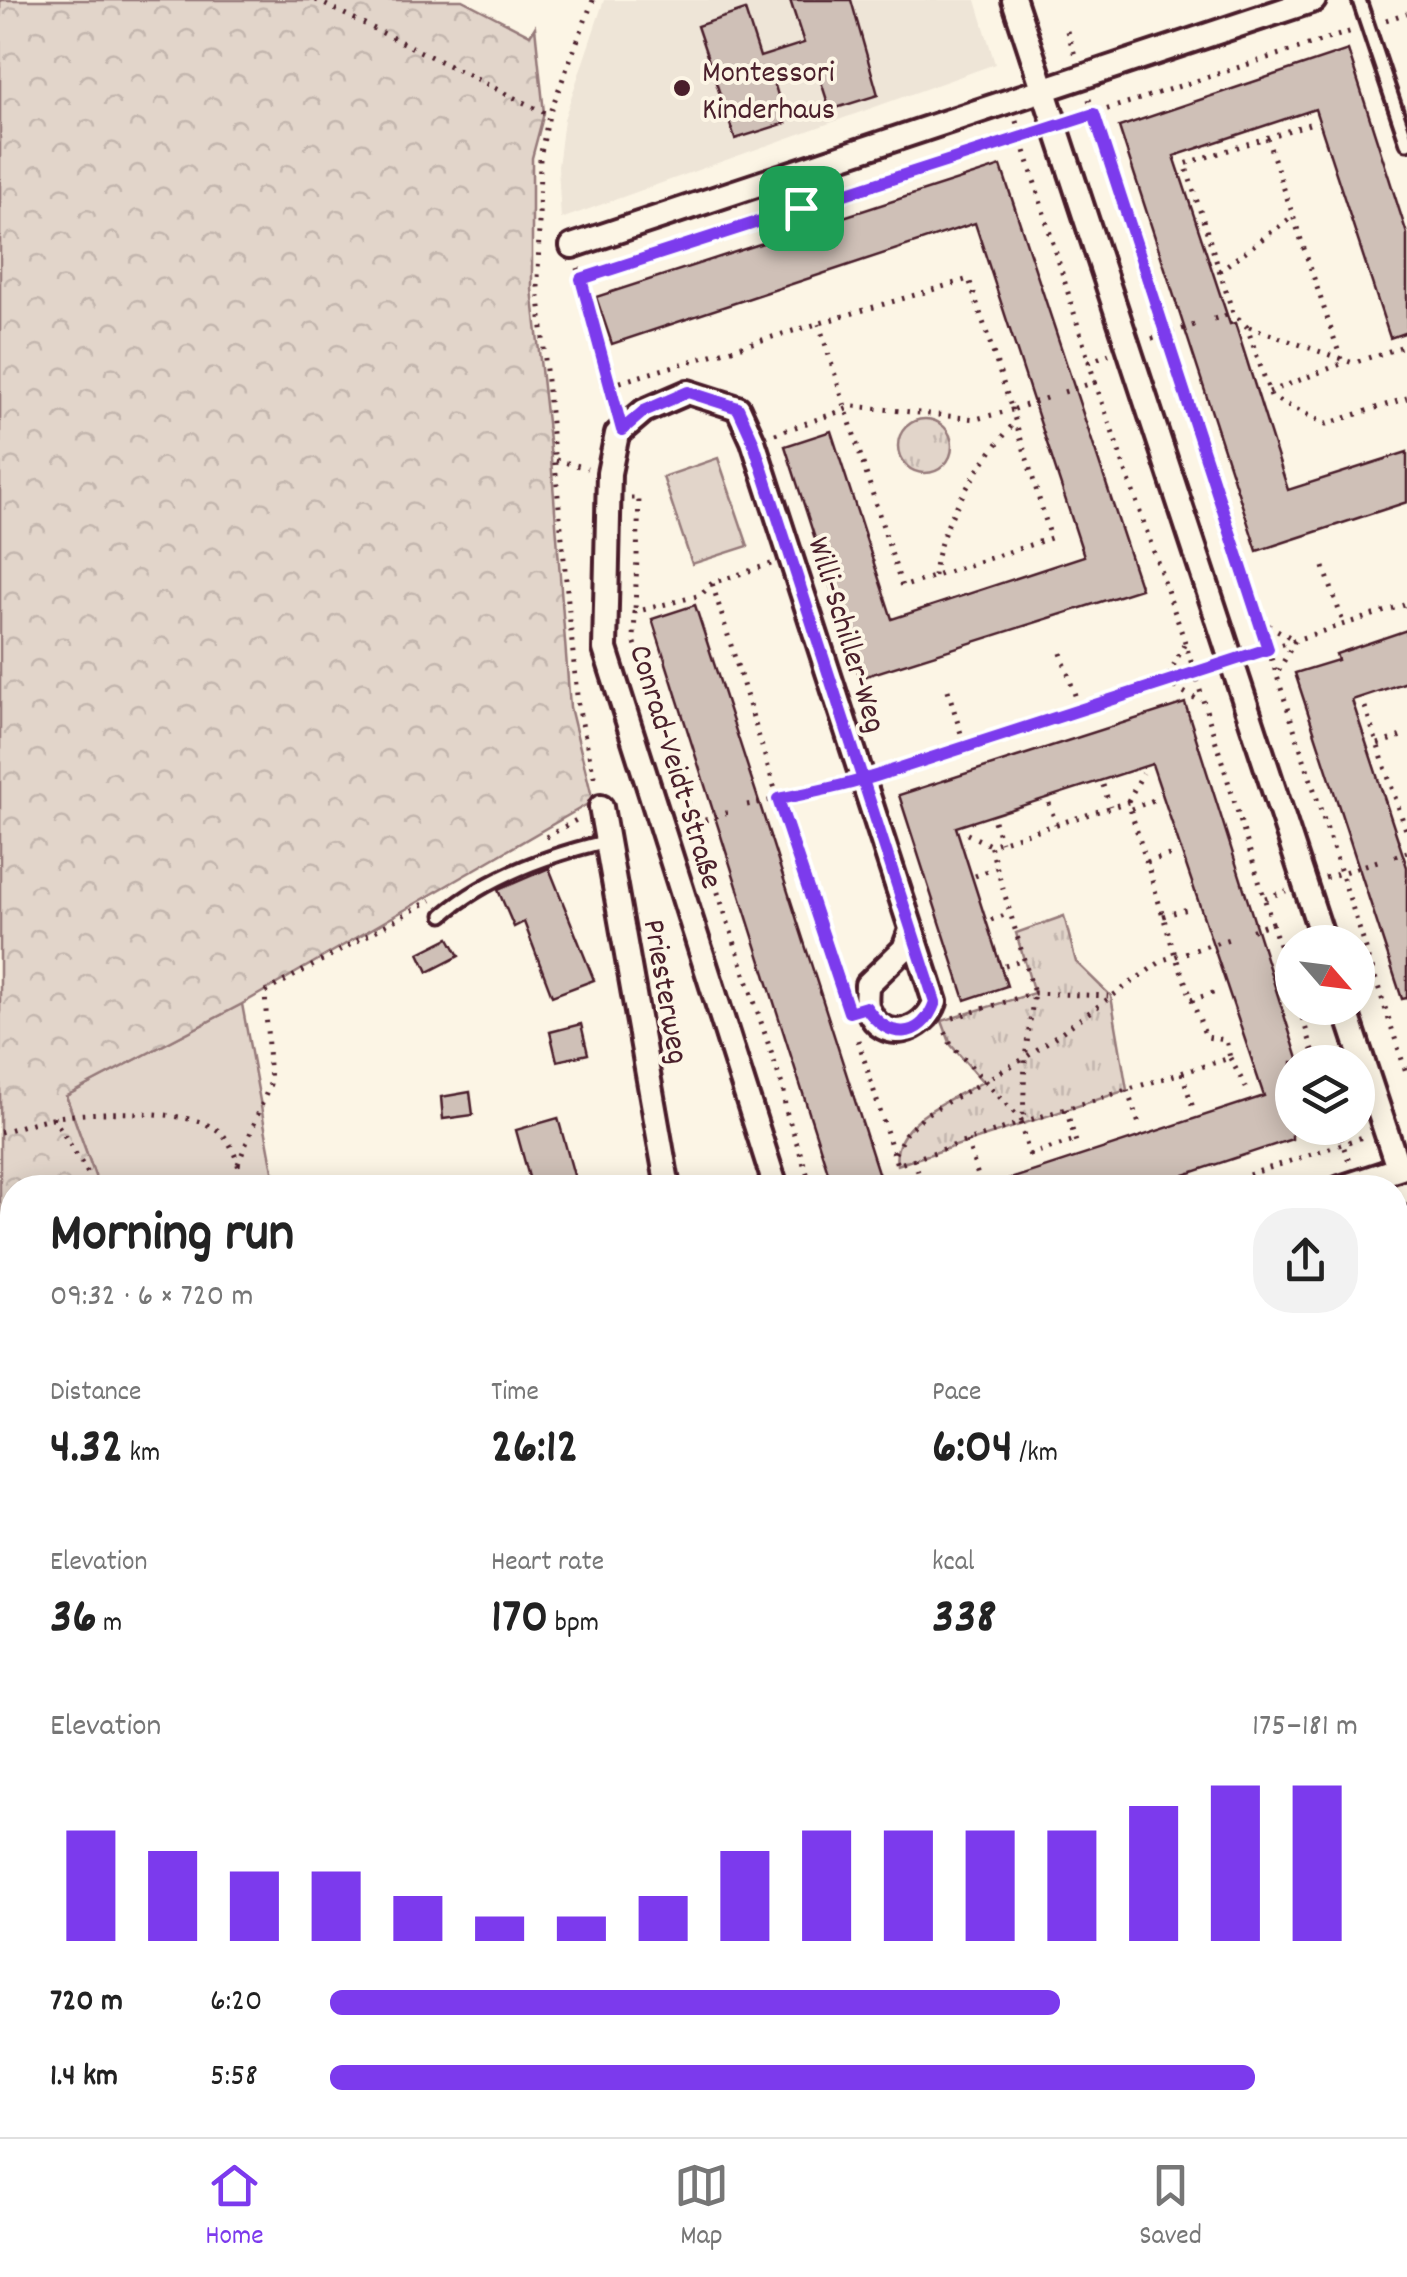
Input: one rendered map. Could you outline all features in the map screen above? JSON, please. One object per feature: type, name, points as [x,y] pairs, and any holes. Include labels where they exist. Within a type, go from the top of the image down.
[{"type":"street","points":[[1014,0],[1318,925]]},
{"type":"street","points":[[572,246],[1314,0]]},
{"type":"street","name":"Willi-Schiller-Weg","points":[[622,430],[644,411],[688,392],[738,408],[753,441],[860,781],[935,1002],[930,1015],[916,1027],[900,1033],[886,1029],[858,1009]]},
{"type":"street","name":"Conrad-Veidt-Straße","points":[[622,430],[609,473],[605,649],[772,1175]]},
{"type":"street","name":"Priesterweg","points":[[601,807],[666,1175]]},
{"type":"street","points":[[858,1009],[868,985],[904,949],[911,930]]},
{"type":"street","points":[[1351,1025],[1385,1130],[1403,1167],[1379,1175]]},
{"type":"lane","points":[[1359,0],[1407,143]]},
{"type":"lane","points":[[442,915],[492,883],[551,858],[608,841]]},
{"type":"path","points":[[316,0],[548,115]]},
{"type":"path","points":[[532,845],[601,807],[578,706],[538,286],[540,157],[548,115],[593,0]]},
{"type":"path","points":[[1076,120],[1407,13]]},
{"type":"path","points":[[1067,31],[1407,1075]]},
{"type":"path","points":[[1010,100],[1089,362]]},
{"type":"path","points":[[1309,124],[1185,164],[1233,313],[1247,327],[1270,396],[1326,424],[1407,398]]},
{"type":"path","points":[[581,279],[1039,132]]},
{"type":"path","points":[[1266,138],[1345,360]]},
{"type":"path","points":[[1219,270],[1293,216]]},
{"type":"path","points":[[572,246],[622,430]]},
{"type":"path","points":[[610,385],[969,279],[1051,538],[902,587],[818,324]]},
{"type":"path","points":[[1214,319],[1233,313]]},
{"type":"path","points":[[1247,327],[1354,363],[1407,345]]},
{"type":"path","points":[[1269,392],[1345,360]]},
{"type":"path","points":[[1095,382],[1185,642],[1275,932]]},
{"type":"path","points":[[753,441],[854,406],[976,419],[1052,396]]},
{"type":"path","points":[[934,577],[942,536],[976,477],[1015,422]]},
{"type":"path","points":[[556,460],[609,473]]},
{"type":"path","points":[[700,595],[712,583],[792,557]]},
{"type":"path","points":[[1324,568],[1344,624]]},
{"type":"path","points":[[712,583],[778,799],[858,1009],[898,1165],[1021,1122],[1230,1058]]},
{"type":"path","points":[[716,597],[700,595],[636,612],[634,640],[778,1073],[785,1108],[808,1175]]},
{"type":"path","points":[[747,805],[860,781],[1407,604]]},
{"type":"path","points":[[1259,620],[1295,640]]},
{"type":"path","points":[[1276,674],[1295,640]]},
{"type":"path","points":[[1165,682],[1185,642]]},
{"type":"path","points":[[1061,653],[1080,710]]},
{"type":"path","points":[[1165,682],[1204,703]]},
{"type":"path","points":[[948,690],[966,747]]},
{"type":"path","points":[[1365,707],[1407,833]]},
{"type":"path","points":[[1378,744],[1407,734]]},
{"type":"path","points":[[1143,773],[1129,805],[1175,955],[1206,1037],[1226,1040],[1230,1058],[1249,1093]]},
{"type":"path","points":[[1103,785],[1110,807]]},
{"type":"path","points":[[990,846],[1110,807],[1156,799]]},
{"type":"path","points":[[1049,804],[1056,824]]},
{"type":"path","points":[[994,821],[1001,842]]},
{"type":"path","points":[[967,834],[990,846],[1034,992],[1021,1122],[1032,1163]]},
{"type":"path","points":[[1395,856],[1407,852]]},
{"type":"path","points":[[1147,862],[1172,854]]},
{"type":"path","points":[[1342,873],[1381,860]]},
{"type":"path","points":[[975,876],[996,868]]},
{"type":"path","points":[[238,1164],[270,1084],[265,992],[446,892]]},
{"type":"path","points":[[1163,916],[1191,908]]},
{"type":"path","points":[[990,920],[1010,913]]},
{"type":"path","points":[[1245,933],[1272,922]]},
{"type":"path","points":[[896,1153],[905,1134],[926,1114],[1025,1058],[1162,960],[1232,938]]},
{"type":"path","points":[[1005,966],[1024,960]]},
{"type":"path","points":[[1192,1000],[1220,991]]},
{"type":"path","points":[[1021,1122],[951,1045],[942,1021],[1034,992],[1112,996]]},
{"type":"path","points":[[1182,1072],[1194,1108]]},
{"type":"path","points":[[1127,1090],[1139,1124]]},
{"type":"path","points":[[1066,1109],[1078,1149]]},
{"type":"path","points":[[0,1132],[53,1117],[148,1113],[198,1119],[224,1135],[240,1175]]},
{"type":"path","points":[[53,1117],[89,1175]]},
{"type":"path","points":[[1375,1133],[1385,1130]]},
{"type":"path","points":[[1029,1155],[1076,1140]]},
{"type":"path","points":[[967,1141],[978,1175]]},
{"type":"path","points":[[1248,1175],[1342,1145],[1346,1175]]},
{"type":"path","points":[[914,1159],[919,1175]]},
{"type":"shaded area","name":"Montessori Kinderhaus","points":[[604,0],[976,0],[995,64],[561,219],[558,167],[564,119]]},
{"type":"green space","points":[[0,0],[462,0],[530,35],[535,27],[544,113],[532,158],[532,289],[551,458],[570,707],[593,801],[242,1004],[66,1096],[95,1175],[0,1175]]},
{"type":"green space","points":[[925,419],[944,427],[952,446],[944,465],[925,473],[906,465],[898,446],[906,427]]},
{"type":"green space","points":[[718,458],[748,546],[692,564],[663,477]]},
{"type":"green space","points":[[1064,916],[1076,962],[1111,996],[1127,1090],[897,1165],[897,1150],[913,1124],[983,1082],[951,1045],[942,1021],[1034,993],[1016,933]]},
{"type":"green space","points":[[242,1004],[274,1175],[95,1175],[66,1096]]},
{"type":"building","points":[[790,0],[851,0],[878,95],[830,110],[817,69],[774,82],[786,123],[735,139],[697,26],[745,10],[760,57],[804,43]]},
{"type":"building","points":[[1348,50],[1407,234],[1407,332],[1390,338],[1315,109],[1174,156],[1230,324],[1235,323],[1288,490],[1407,452],[1407,502],[1257,551],[1119,127]]},
{"type":"building","points":[[1001,166],[1141,589],[860,678],[785,446],[831,431],[892,619],[1084,556],[975,223],[612,344],[596,297]]},
{"type":"building","points":[[695,605],[879,1175],[829,1175],[652,619]]},
{"type":"building","points":[[1407,630],[1407,682],[1352,700],[1407,867],[1407,998],[1402,999],[1295,673],[1338,660],[1336,654]]},
{"type":"building","points":[[1185,703],[1275,986],[1275,1025],[1287,1025],[1294,1045],[1275,1045],[1275,1145],[1184,1175],[1022,1175],[1264,1096],[1152,764],[956,827],[1007,986],[965,1000],[899,795]]},
{"type":"building","points":[[549,868],[594,980],[552,996],[524,922],[514,927],[498,890]]},
{"type":"building","points":[[449,938],[459,956],[428,972],[419,953]]},
{"type":"building","points":[[581,1024],[588,1054],[557,1061],[550,1032]]},
{"type":"building","points":[[470,1092],[473,1115],[443,1119],[441,1097]]},
{"type":"building","points":[[558,1118],[574,1175],[528,1175],[516,1130]]},
{"type":"place","name":"Montessori Kinderhaus","points":[[682,88]]},
{"type":"route","points":[[801,208],[581,279],[622,430],[644,411],[688,392],[738,408],[753,441],[860,781],[935,1002],[930,1015],[916,1027],[900,1033],[886,1029],[866,1007],[849,1012],[778,799],[846,786],[860,781],[1268,649],[1094,114],[801,208]]}]
